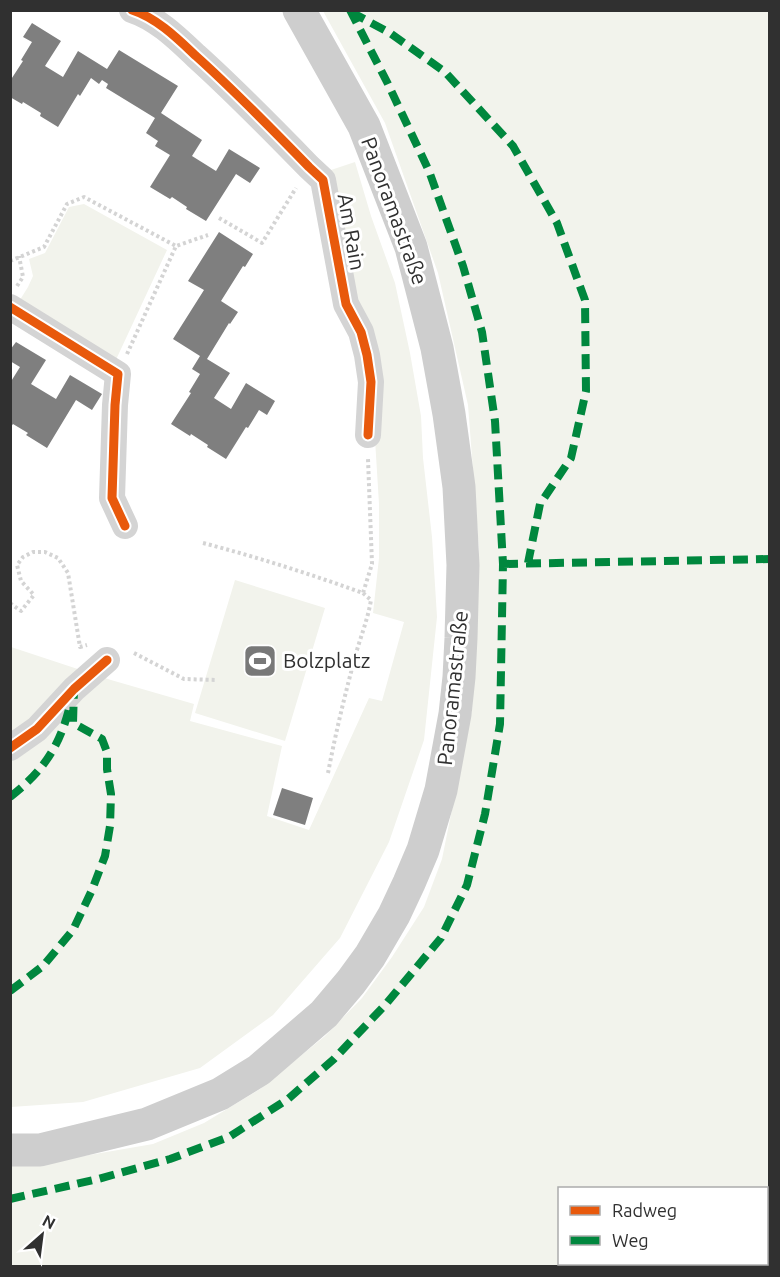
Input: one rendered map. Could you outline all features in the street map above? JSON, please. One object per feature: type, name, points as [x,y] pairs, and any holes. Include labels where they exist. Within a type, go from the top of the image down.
[{"type":"main road","name":"Panoramastraße","points":[[10,1150],[40,1150],[147,1124],[220,1094],[259,1070],[324,1014],[370,956],[394,915],[409,883],[423,850],[441,790],[455,714],[459,677],[463,565],[459,487],[437,348],[411,247],[364,126],[299,10]]},
{"type":"street","name":"Am Rain","points":[[132,10],[142,14],[176,38],[216,74],[323,180],[346,303],[361,332],[367,355],[371,382],[368,435]]},
{"type":"street","points":[[14,297],[118,374],[112,498],[124,526]]},
{"type":"street","points":[[10,748],[37,729],[74,689],[99,652]]},
{"type":"path","points":[[219,218],[262,243],[309,167]]},
{"type":"path","points":[[10,261],[44,247],[67,204],[84,197],[176,246]]},
{"type":"path","points":[[118,374],[176,246],[208,235]]},
{"type":"path","points":[[14,297],[23,277],[19,256]]},
{"type":"path","points":[[363,593],[372,564],[368,435]]},
{"type":"path","points":[[203,543],[243,553],[324,579],[363,593],[371,600],[328,773]]},
{"type":"path","points":[[10,603],[21,611],[34,595],[21,581],[18,565],[23,556],[33,552],[45,552],[58,558],[68,573],[80,647],[99,652]]},
{"type":"path","points":[[134,653],[184,679],[216,680]]},
{"type":"shaded area","points":[[323,11],[769,11],[769,1266],[11,1266],[11,1164],[66,1159],[153,1144],[204,1123],[260,1089],[325,1036],[362,998],[424,907],[442,859],[472,710],[479,549],[468,405],[438,273],[385,123]]},
{"type":"shaded area","points":[[355,162],[395,283],[410,353],[421,416],[437,617],[424,740],[389,842],[340,938],[273,1015],[200,1068],[83,1102],[11,1107],[11,647],[194,704],[190,721],[282,746],[267,816],[309,830],[369,698],[382,701],[404,622],[373,613],[379,558],[379,504],[373,407],[349,283],[331,170]]},
{"type":"shaded area","points":[[84,204],[167,250],[114,364],[18,303],[33,276],[29,259],[45,253],[69,207]]},
{"type":"shaded area","name":"Bolzplatz","points":[[235,580],[325,608],[285,741],[195,713]]},
{"type":"building","points":[[32,23],[61,41],[45,66],[63,77],[78,51],[107,69],[119,50],[178,86],[161,113],[202,140],[192,156],[216,171],[229,149],[260,168],[250,183],[236,174],[206,221],[172,197],[170,199],[150,187],[170,155],[155,146],[158,141],[146,133],[155,118],[106,88],[108,84],[102,80],[99,84],[91,78],[80,96],[78,94],[58,127],[40,116],[41,113],[10,97],[10,81],[32,42],[23,37]]},
{"type":"building","points":[[219,232],[253,254],[221,301],[238,312],[207,359],[230,373],[214,398],[231,409],[246,383],[275,401],[267,415],[259,410],[226,459],[191,434],[190,436],[171,424],[200,374],[192,369],[200,356],[173,339],[204,290],[188,281]]},
{"type":"building","points":[[16,342],[46,360],[31,384],[56,399],[70,375],[102,394],[92,410],[76,400],[47,448],[13,424],[10,428],[10,383],[20,367],[10,361],[10,350]]},
{"type":"building","points":[[282,788],[313,798],[305,825],[273,815]]},
{"type":"marked path","points":[[10,1199],[98,1179],[170,1159],[229,1137],[288,1099],[334,1059],[386,1004],[441,938],[467,885],[485,814],[500,724],[503,564],[495,421],[482,332],[463,266],[429,171],[350,10]]},
{"type":"marked path","points":[[351,12],[390,33],[445,72],[513,146],[557,223],[585,300],[586,391],[571,458],[540,504],[528,563]]},
{"type":"marked path","points":[[503,564],[770,559]]},
{"type":"marked path","points":[[10,991],[43,966],[73,930],[105,856],[110,826],[111,794],[107,752],[102,739],[73,723],[74,689]]},
{"type":"marked path","points":[[10,797],[48,758],[60,736],[69,709]]},
{"type":"cycle path","points":[[132,10],[150,18],[174,36],[239,96],[323,180],[346,304],[361,332],[367,355],[371,382],[368,435]]},
{"type":"cycle path","points":[[10,307],[118,374],[112,498],[125,526]]},
{"type":"cycle path","points":[[10,748],[37,729],[74,689],[107,660]]},
{"type":"place","name":"Bolzplatz","points":[[260,661]]}]
